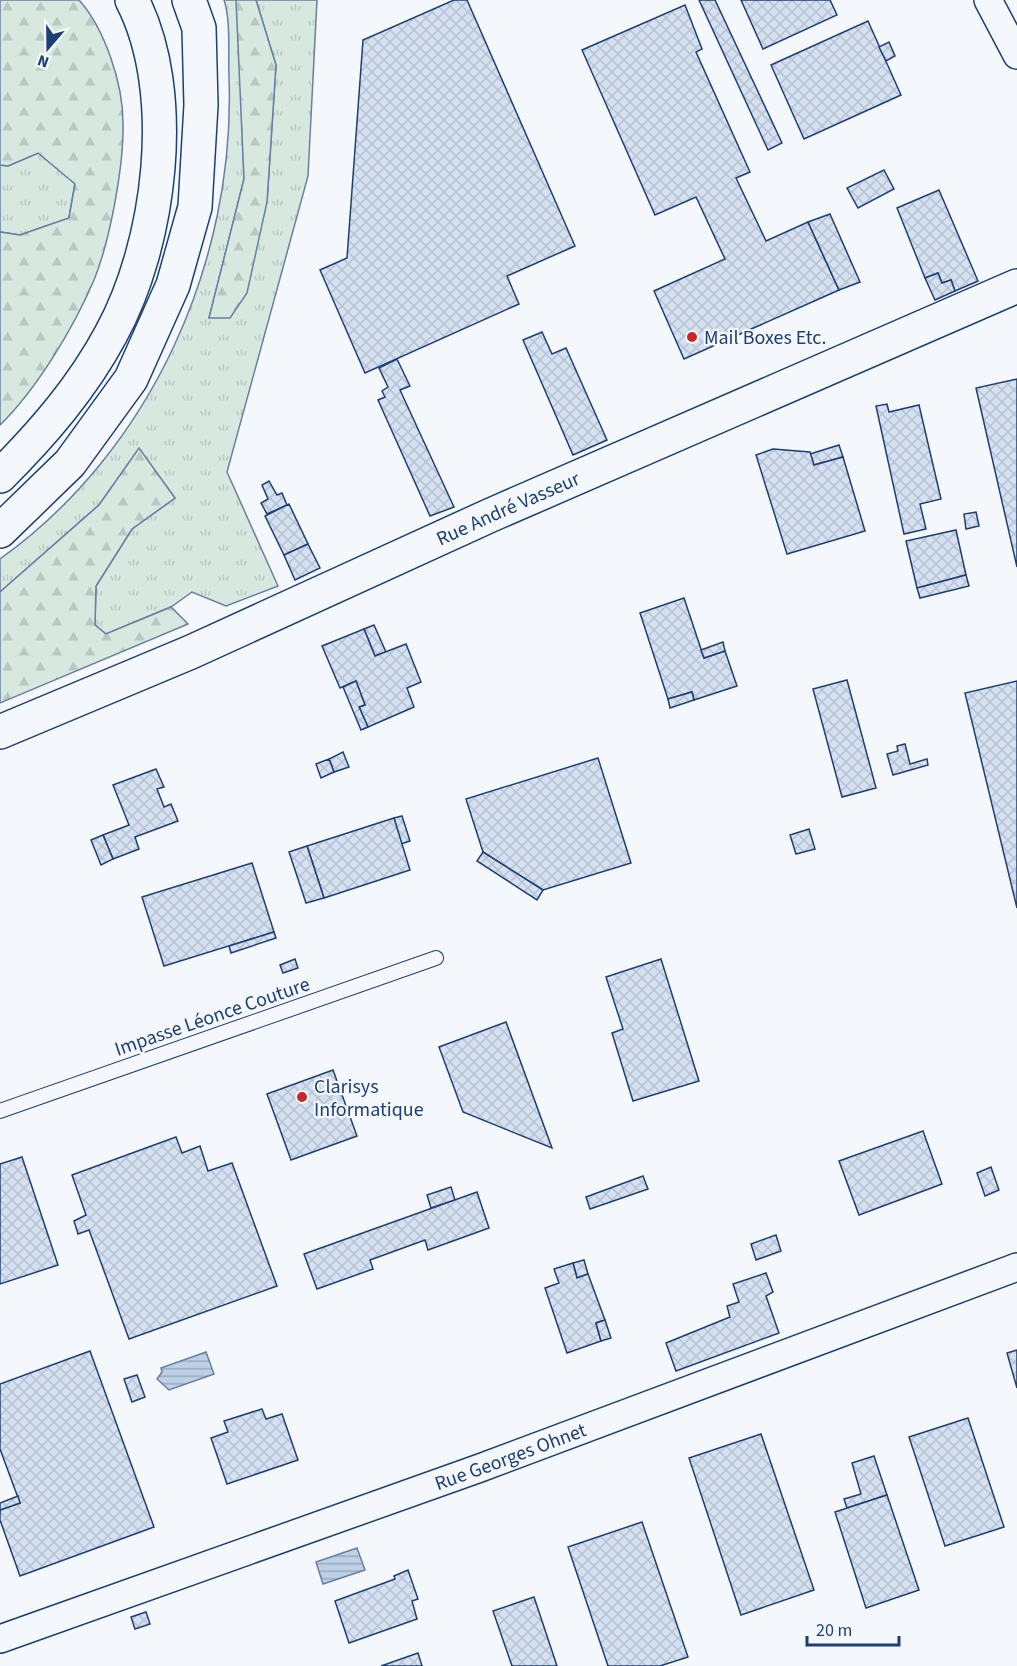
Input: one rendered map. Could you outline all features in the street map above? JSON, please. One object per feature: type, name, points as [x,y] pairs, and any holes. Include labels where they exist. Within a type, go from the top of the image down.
[{"type":"main road","points":[[0,476],[40,437],[81,384],[112,332],[137,270],[152,213],[159,153],[158,103],[152,57],[132,0]]},
{"type":"main road","points":[[0,531],[70,463],[131,379],[173,285],[195,207],[201,105],[199,28],[189,0]]},
{"type":"main road","name":"Rue André Vasseur","points":[[0,732],[191,652],[491,515],[1017,286]]},
{"type":"street","points":[[988,0],[1016,50]]},
{"type":"street","name":"Rue Georges Ohnet","points":[[0,1640],[491,1464],[1017,1267]]},
{"type":"lane","name":"Impasse Léonce Couture","points":[[0,1111],[436,958]]},
{"type":"green space","points":[[0,0],[79,0],[97,26],[111,58],[120,91],[123,140],[115,203],[94,280],[76,317],[41,376],[0,425],[0,232],[20,235],[69,218],[75,184],[38,153],[8,166],[0,165]]},
{"type":"green space","points":[[224,0],[236,0],[238,7],[244,179],[209,318],[267,202],[276,65],[256,0],[317,0],[308,176],[227,472],[278,586],[226,606],[192,592],[171,607],[106,634],[95,625],[96,586],[132,529],[175,498],[139,449],[99,505],[0,592],[0,559],[53,515],[100,464],[141,408],[174,346],[199,282],[217,215],[227,146],[229,38]]},
{"type":"green space","points":[[236,0],[256,0],[276,65],[267,202],[247,293],[230,318],[209,318],[244,179]]},
{"type":"green space","points":[[38,153],[75,183],[69,218],[20,235],[0,232],[0,165],[8,166]]},
{"type":"green space","points":[[139,448],[175,498],[132,529],[96,586],[95,625],[106,634],[171,607],[188,624],[0,703],[0,592],[99,505]]},
{"type":"water","points":[[206,1352],[214,1374],[169,1390],[157,1379],[162,1372],[161,1368]]},
{"type":"water","points":[[357,1548],[365,1570],[323,1584],[316,1562]]},
{"type":"building","points":[[454,0],[467,0],[575,246],[507,276],[519,304],[365,373],[320,270],[347,258],[363,40]]},
{"type":"building","points":[[699,0],[715,0],[782,143],[768,150]]},
{"type":"building","points":[[741,0],[830,0],[837,15],[763,49]]},
{"type":"building","points":[[685,5],[702,49],[696,52],[750,172],[736,178],[766,241],[808,222],[839,290],[684,359],[654,291],[725,259],[696,197],[655,215],[582,50]]},
{"type":"building","points":[[868,21],[901,95],[804,139],[771,65]]},
{"type":"building","points":[[889,42],[895,56],[886,61],[879,47]]},
{"type":"building","points":[[884,170],[894,189],[858,208],[847,188]]},
{"type":"building","points":[[939,190],[978,281],[955,291],[951,280],[942,283],[938,273],[925,278],[897,208]]},
{"type":"building","points":[[830,214],[860,282],[839,290],[808,222]]},
{"type":"building","points":[[938,273],[942,283],[951,280],[955,291],[935,300],[925,278]]},
{"type":"building","points":[[542,332],[552,354],[566,348],[607,440],[573,455],[523,340]]},
{"type":"building","points":[[397,359],[410,386],[400,390],[454,507],[430,516],[378,400],[385,397],[382,391],[388,387],[379,368]]},
{"type":"building","points":[[1017,379],[1017,567],[976,388]]},
{"type":"building","points":[[887,404],[889,412],[919,405],[941,499],[920,504],[926,529],[904,534],[876,406]]},
{"type":"building","points":[[839,445],[843,457],[814,465],[810,454]]},
{"type":"building","points":[[773,449],[810,452],[814,465],[843,457],[865,531],[787,554],[756,455]]},
{"type":"building","points":[[269,481],[277,495],[282,493],[287,505],[267,514],[261,503],[268,499],[262,485]]},
{"type":"building","points":[[289,504],[308,544],[284,555],[265,516]]},
{"type":"building","points":[[976,512],[979,526],[966,529],[964,514]]},
{"type":"building","points":[[956,530],[966,575],[917,588],[906,541]]},
{"type":"building","points":[[308,544],[320,568],[295,580],[284,555]]},
{"type":"building","points":[[966,575],[969,586],[920,598],[917,588]]},
{"type":"building","points":[[684,598],[704,658],[725,651],[737,686],[694,700],[692,692],[668,699],[640,613]]},
{"type":"building","points":[[374,625],[386,652],[375,656],[364,629]]},
{"type":"building","points":[[364,629],[375,656],[406,644],[421,682],[407,688],[414,707],[368,727],[359,707],[365,705],[356,681],[340,688],[322,646]]},
{"type":"building","points":[[723,642],[725,651],[704,658],[701,650]]},
{"type":"building","points":[[847,680],[876,788],[842,797],[813,689]]},
{"type":"building","points":[[356,681],[365,705],[359,707],[368,727],[361,730],[343,687]]},
{"type":"building","points":[[1017,681],[1017,908],[965,693]]},
{"type":"building","points":[[692,692],[694,700],[670,708],[668,699]]},
{"type":"building","points":[[905,744],[910,764],[927,759],[928,765],[893,775],[887,754],[898,751],[897,746]]},
{"type":"building","points":[[343,752],[349,767],[334,772],[329,759]]},
{"type":"building","points":[[598,758],[631,863],[543,890],[483,852],[466,799]]},
{"type":"building","points":[[329,759],[334,772],[321,778],[316,764]]},
{"type":"building","points":[[156,769],[164,787],[157,789],[164,807],[171,804],[178,821],[135,837],[139,849],[113,859],[103,835],[129,825],[113,785]]},
{"type":"building","points":[[402,816],[410,841],[401,844],[394,818]]},
{"type":"building","points":[[394,818],[410,870],[324,898],[307,846]]},
{"type":"building","points":[[809,829],[815,849],[796,854],[790,835]]},
{"type":"building","points":[[103,835],[113,859],[101,865],[91,840]]},
{"type":"building","points":[[307,846],[324,898],[306,903],[289,852]]},
{"type":"building","points":[[483,852],[543,890],[537,900],[477,861]]},
{"type":"building","points":[[252,863],[274,932],[164,966],[142,897]]},
{"type":"building","points":[[274,932],[276,938],[231,953],[229,946]]},
{"type":"building","points":[[295,959],[298,968],[283,973],[280,965]]},
{"type":"building","points":[[661,959],[699,1081],[633,1101],[612,1033],[623,1029],[606,977]]},
{"type":"building","points":[[506,1022],[552,1148],[463,1112],[439,1047]]},
{"type":"building","points":[[333,1070],[357,1136],[291,1160],[267,1094]]},
{"type":"building","points":[[923,1131],[942,1184],[859,1215],[839,1161]]},
{"type":"building","points":[[176,1137],[182,1153],[200,1146],[208,1171],[232,1163],[277,1286],[129,1339],[89,1230],[78,1234],[74,1221],[86,1215],[72,1175]]},
{"type":"building","points":[[22,1157],[58,1265],[0,1284],[0,1164]]},
{"type":"building","points":[[991,1167],[999,1190],[985,1196],[977,1173]]},
{"type":"building","points":[[643,1176],[648,1189],[590,1209],[586,1197]]},
{"type":"building","points":[[451,1187],[455,1200],[431,1208],[427,1195]]},
{"type":"building","points":[[477,1192],[489,1228],[428,1250],[425,1240],[370,1260],[373,1269],[317,1289],[304,1254]]},
{"type":"building","points":[[776,1235],[781,1251],[756,1260],[751,1244]]},
{"type":"building","points":[[584,1260],[588,1274],[577,1278],[573,1263]]},
{"type":"building","points":[[573,1263],[577,1278],[588,1274],[605,1320],[596,1323],[601,1341],[567,1353],[545,1288],[559,1283],[554,1269]]},
{"type":"building","points":[[766,1273],[773,1292],[766,1296],[779,1333],[676,1371],[666,1343],[730,1317],[727,1306],[739,1302],[733,1284]]},
{"type":"building","points":[[605,1320],[611,1338],[601,1341],[596,1323]]},
{"type":"building","points":[[1017,1350],[1017,1388],[1007,1353]]},
{"type":"building","points":[[90,1351],[154,1527],[20,1576],[0,1520],[0,1510],[20,1503],[0,1449],[0,1384]]},
{"type":"building","points":[[137,1375],[145,1397],[132,1402],[124,1379]]},
{"type":"building","points":[[262,1409],[266,1419],[282,1414],[298,1460],[227,1484],[211,1438],[228,1432],[224,1421]]},
{"type":"building","points":[[968,1418],[1004,1527],[945,1546],[909,1437]]},
{"type":"building","points":[[761,1434],[814,1590],[741,1615],[689,1458]]},
{"type":"building","points":[[874,1456],[887,1495],[847,1508],[844,1499],[861,1494],[852,1463]]},
{"type":"building","points":[[887,1495],[919,1590],[866,1608],[835,1512]]},
{"type":"building","points":[[18,1496],[20,1503],[0,1510],[0,1503]]},
{"type":"building","points":[[642,1522],[688,1657],[660,1666],[608,1666],[568,1547]]},
{"type":"building","points":[[408,1570],[418,1599],[412,1601],[417,1619],[349,1643],[335,1601],[395,1579],[394,1576]]},
{"type":"building","points":[[534,1597],[557,1666],[512,1666],[493,1611]]},
{"type":"building","points":[[146,1612],[150,1624],[135,1629],[131,1617]]},
{"type":"building","points":[[418,1653],[422,1666],[381,1666]]},
{"type":"place","name":"Mail Boxes Etc.","points":[[692,337]]},
{"type":"place","name":"Clarisys Informatique","points":[[302,1097]]}]
